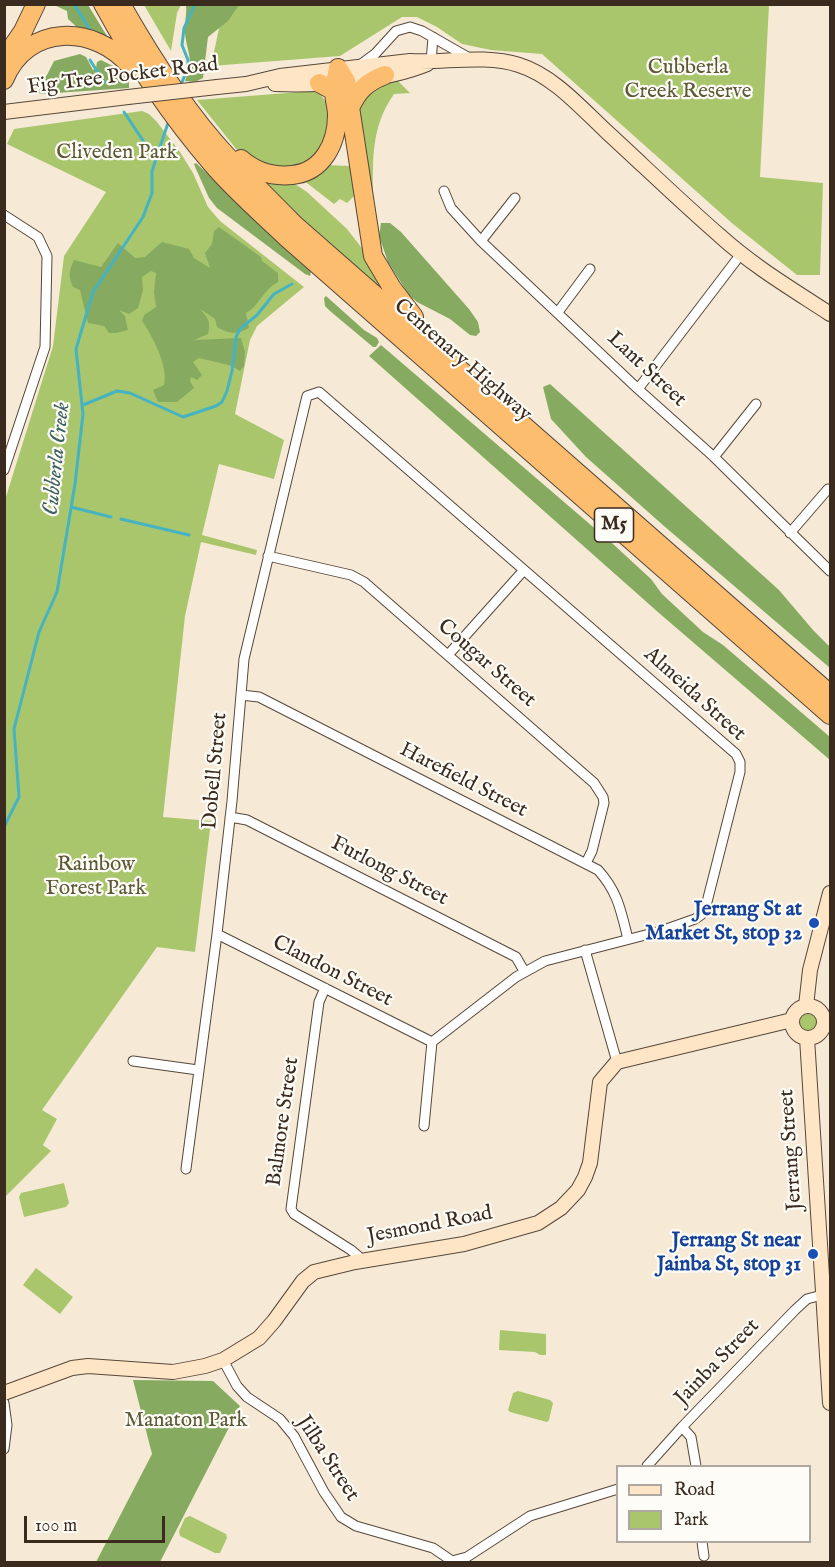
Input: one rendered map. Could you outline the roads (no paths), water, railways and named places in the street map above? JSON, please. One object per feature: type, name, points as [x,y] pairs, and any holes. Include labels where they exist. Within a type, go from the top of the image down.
[{"type":"highway","points":[[4,60],[23,31],[36,4]]},
{"type":"highway","name":"Centenary Highway","points":[[103,4],[147,78],[170,95]]},
{"type":"highway","name":"Centenary Highway","points":[[121,4],[154,59],[170,95],[218,170],[288,238],[831,715]]},
{"type":"highway","points":[[4,80],[12,64],[31,47],[48,38],[69,35],[94,40],[109,46],[132,69],[147,78]]},
{"type":"highway","points":[[350,108],[360,89],[368,82],[385,75]]},
{"type":"highway","points":[[334,81],[350,108],[372,256],[412,314],[477,384]]},
{"type":"highway","points":[[227,156],[240,158],[255,170],[271,175],[286,176],[307,172],[322,162],[332,145],[337,129],[334,81]]},
{"type":"highway","name":"Centenary Highway","points":[[184,116],[295,225],[831,694]]},
{"type":"street","points":[[358,67],[375,54],[396,31],[415,28],[473,60]]},
{"type":"street","points":[[431,62],[433,37]]},
{"type":"street","name":"Fig Tree Pocket Road","points":[[246,84],[279,76],[334,81],[358,67],[410,61],[473,60],[512,63],[531,69],[565,93],[741,254],[831,314]]},
{"type":"street","name":"Fig Tree Pocket Road","points":[[4,112],[246,84],[280,85],[334,81],[410,71],[431,62]]},
{"type":"street","name":"Lant Street","points":[[444,190],[451,208],[481,241],[638,389],[714,457],[831,571]]},
{"type":"street","points":[[481,241],[515,198]]},
{"type":"street","points":[[4,215],[38,237],[46,256],[45,347],[5,469]]},
{"type":"street","points":[[638,389],[741,254]]},
{"type":"street","points":[[558,312],[590,269]]},
{"type":"street","name":"Dobell Street","points":[[186,1168],[217,934],[244,657],[307,396],[319,392]]},
{"type":"street","name":"Almeida Street","points":[[319,392],[736,754],[740,762],[740,772],[708,902],[701,915],[695,920],[661,931],[545,961],[524,971],[432,1042]]},
{"type":"street","points":[[714,457],[756,404]]},
{"type":"street","points":[[790,533],[828,489]]},
{"type":"street","name":"Cougar Street","points":[[268,556],[351,575],[364,582],[596,786],[604,803],[592,851],[586,863]]},
{"type":"street","points":[[448,655],[524,570]]},
{"type":"street","name":"Harefield Street","points":[[241,695],[259,697],[598,870],[610,883],[620,904],[628,939]]},
{"type":"street","name":"Furlong Street","points":[[230,818],[247,820],[516,957],[524,971]]},
{"type":"street","points":[[806,1006],[810,970],[831,893]]},
{"type":"street","name":"Clandon Street","points":[[217,934],[432,1042]]},
{"type":"street","points":[[585,950],[617,1062],[792,1020]]},
{"type":"street","name":"Balmore Street","points":[[325,988],[319,1002],[291,1209],[294,1214],[351,1250],[360,1261]]},
{"type":"street","points":[[806,1006],[817,1008],[827,1026],[819,1034],[807,1038],[796,1032],[792,1020],[796,1011],[806,1006]]},
{"type":"street","name":"Jerrang Street","points":[[807,1038],[822,1295],[828,1331],[831,1403]]},
{"type":"street","points":[[424,1126],[432,1042]]},
{"type":"street","points":[[133,1061],[198,1070]]},
{"type":"street","name":"Jesmond Road","points":[[4,1394],[72,1368],[88,1366],[173,1372],[223,1360],[258,1338],[303,1281],[314,1272],[360,1261],[420,1253],[488,1239],[538,1223],[561,1208],[578,1190],[585,1177],[592,1150],[600,1082],[617,1062]]},
{"type":"street","name":"Jainba Street","points":[[649,1465],[682,1427],[795,1310],[807,1299],[822,1295]]},
{"type":"street","name":"Jilba Street","points":[[223,1360],[237,1386],[247,1397],[280,1419],[294,1436],[324,1492],[341,1517],[356,1526],[433,1548],[452,1562]]},
{"type":"street","points":[[4,1403],[7,1425],[4,1449]]},
{"type":"street","points":[[682,1427],[691,1437],[696,1465]]},
{"type":"street","points":[[452,1562],[467,1557],[530,1516],[616,1490]]},
{"type":"street","points":[[702,1543],[704,1556]]},
{"type":"waterway","points":[[74,4],[89,28]]},
{"type":"waterway","name":"Cubberla Creek","points":[[181,85],[188,67],[188,60],[182,45],[184,28],[195,4]]},
{"type":"waterway","points":[[90,60],[104,82]]},
{"type":"waterway","points":[[124,112],[156,160]]},
{"type":"waterway","name":"Cubberla Creek","points":[[4,827],[19,797],[14,729],[39,632],[57,592],[75,484],[83,414],[76,349],[93,292],[143,217],[152,193],[152,171],[169,120]]},
{"type":"waterway","points":[[83,405],[117,391],[130,393],[183,417],[216,406],[222,402],[227,391],[236,337],[240,329],[257,315],[274,294],[292,284]]},
{"type":"waterway","points":[[71,507],[111,517]]},
{"type":"waterway","points":[[121,519],[189,535]]},
{"type":"place","name":"Jerrang St at Market St, stop 32","points":[[814,923]]},
{"type":"place","name":"Jerrang St near Jainba St, stop 31","points":[[813,1254]]},
{"type":"park label","name":"Cubberla Creek Reserve","points":[[688,81]]},
{"type":"park label","name":"Cliveden Park","points":[[117,154]]},
{"type":"park label","name":"Rainbow Forest Park","points":[[96,878]]},
{"type":"park label","name":"Manaton Park","points":[[186,1422]]}]
